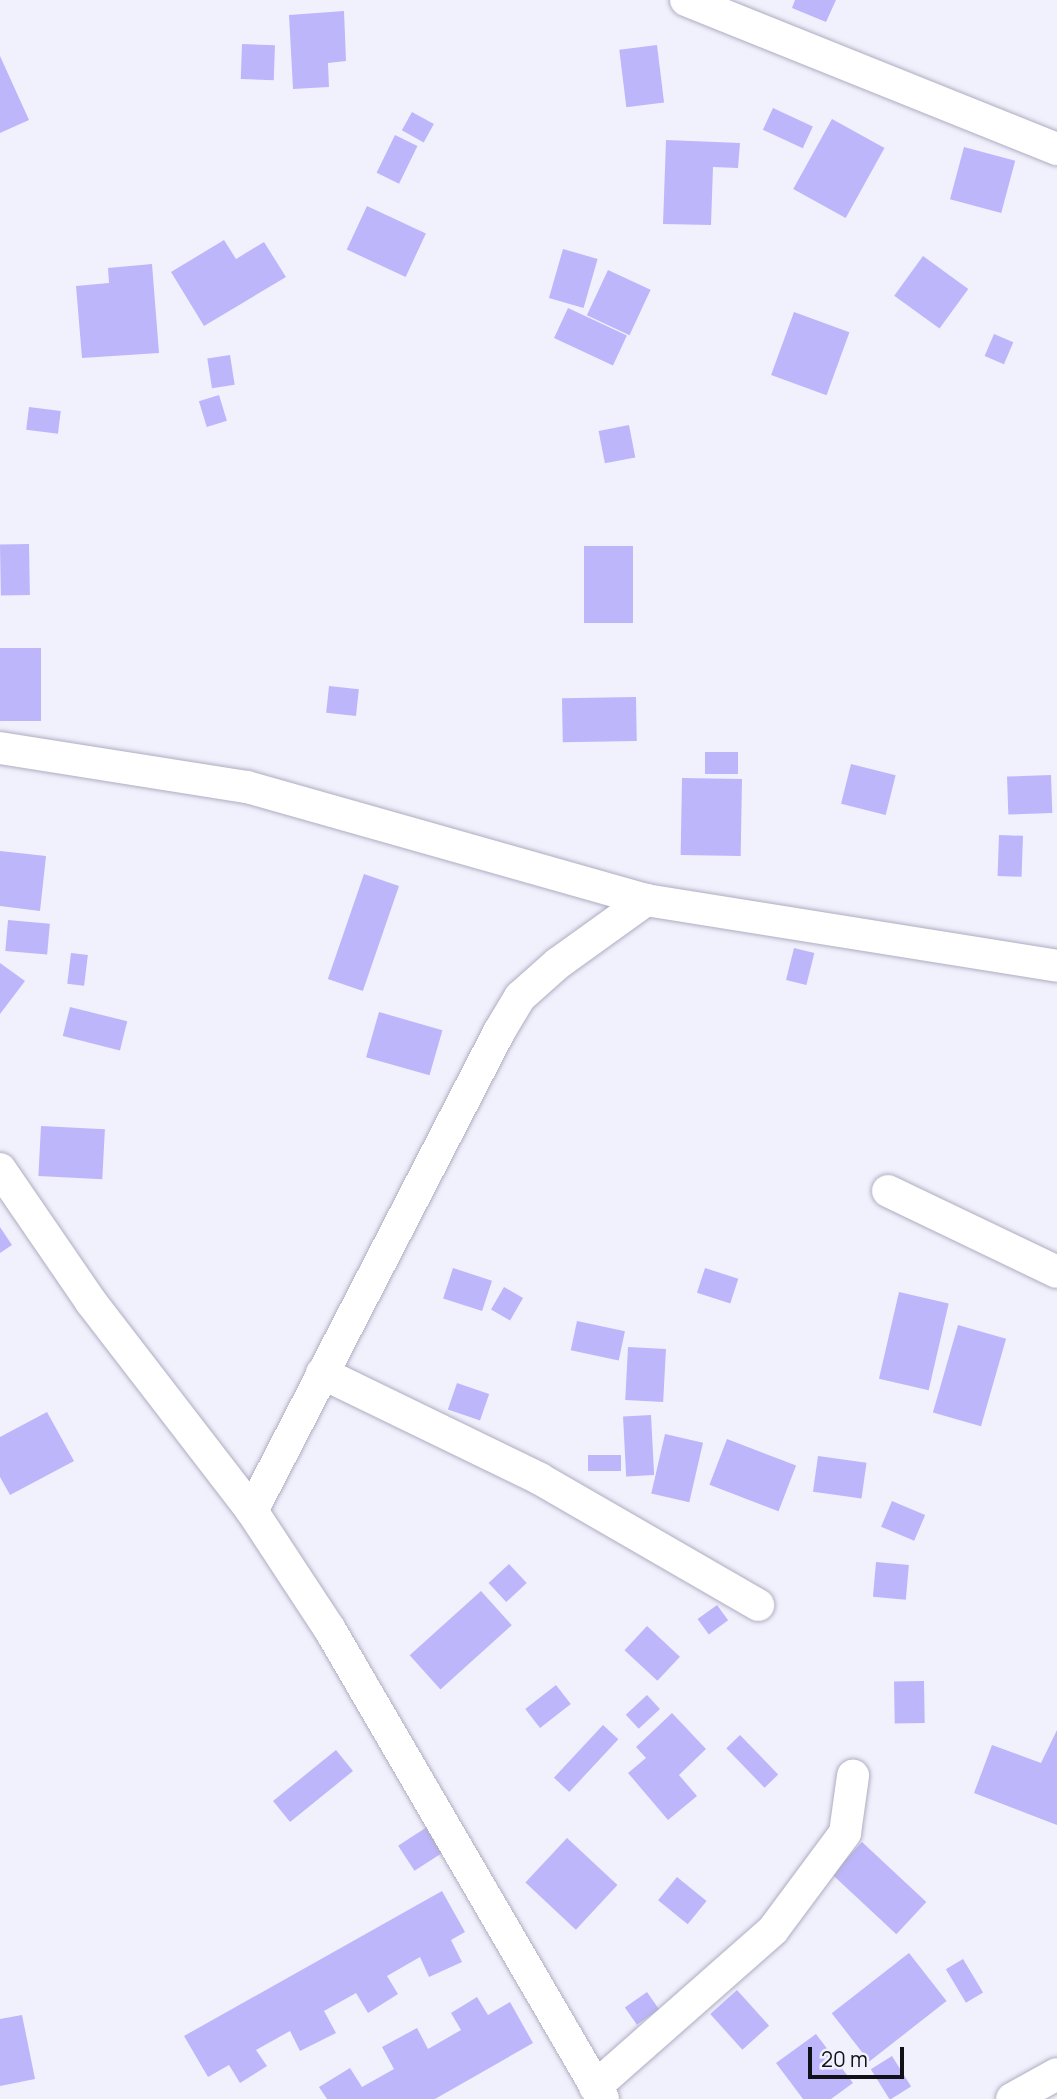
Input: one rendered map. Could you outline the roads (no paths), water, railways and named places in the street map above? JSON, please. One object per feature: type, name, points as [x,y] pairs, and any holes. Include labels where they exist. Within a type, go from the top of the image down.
[{"type":"street","points":[[686,0],[1057,149]]},
{"type":"street","points":[[0,748],[247,787],[646,901],[1057,966]]},
{"type":"street","points":[[252,1511],[499,1032],[520,997],[557,964],[646,901]]},
{"type":"street","points":[[0,1169],[92,1302],[252,1511],[336,1640],[599,2093],[773,1930],[845,1833],[853,1776]]},
{"type":"street","points":[[888,1191],[1057,1272]]},
{"type":"street","points":[[322,1373],[540,1479],[758,1605]]},
{"type":"street","points":[[1012,2099],[1057,2074]]}]
